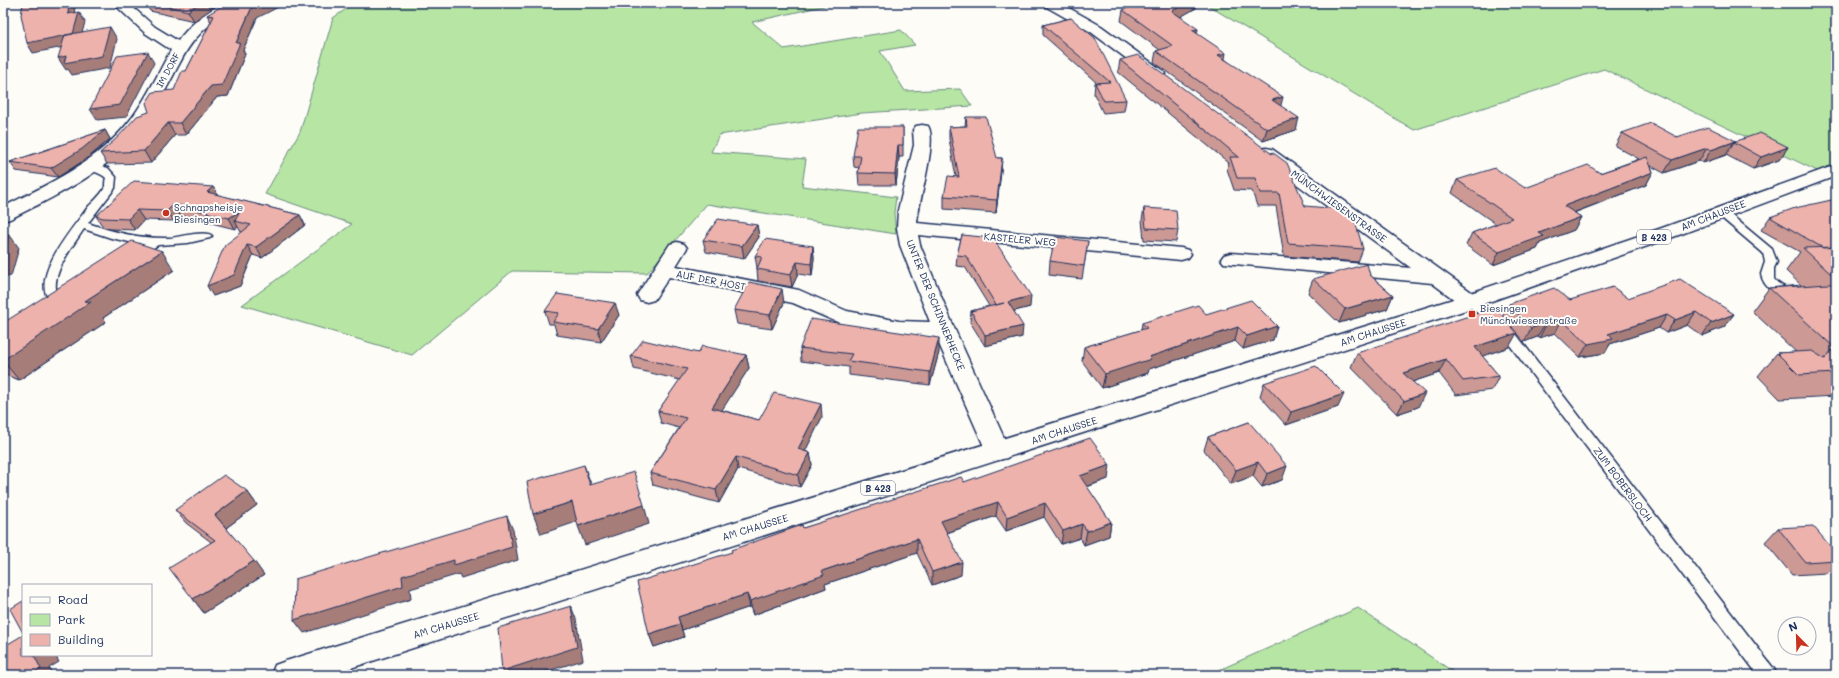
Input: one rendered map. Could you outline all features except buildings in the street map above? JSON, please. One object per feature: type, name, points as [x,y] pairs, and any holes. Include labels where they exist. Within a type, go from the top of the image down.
[{"type":"street","points":[[120,3],[150,30],[180,49]]},
{"type":"street","name":"IM DORF","points":[[3,215],[91,166],[125,137],[138,121],[188,38],[210,18],[238,3]]},
{"type":"street","points":[[1050,3],[1096,29],[1170,84]]},
{"type":"street","points":[[150,30],[210,18]]},
{"type":"street","name":"UNTER DER SCHINNERHECKE","points":[[922,130],[924,145],[908,210],[907,228],[910,245],[944,330],[998,451]]},
{"type":"street","name":"MÜNCHWIESENSTRASSE","points":[[1252,143],[1470,301]]},
{"type":"street","name":"AM CHAUSSEE","points":[[286,675],[1470,301],[1836,170]]},
{"type":"street","name":"KASTELER WEG","points":[[907,228],[1181,254]]},
{"type":"street","name":"AUF DER HOST","points":[[647,295],[677,248]]},
{"type":"street","points":[[1231,260],[1436,277]]},
{"type":"street","name":"AUF DER HOST","points":[[664,270],[799,297],[842,317],[899,328],[944,330]]},
{"type":"lane","points":[[61,304],[52,295],[50,282],[58,260],[67,242],[110,188],[111,177],[104,170],[91,166]]},
{"type":"lane","points":[[1720,212],[1768,252],[1770,262],[1767,268],[1767,278],[1774,287],[1800,299]]},
{"type":"lane","points":[[82,225],[131,241],[154,243],[183,241],[206,236]]},
{"type":"lane","points":[[120,265],[154,243]]},
{"type":"lane","points":[[48,313],[74,296]]},
{"type":"lane","name":"ZUM BOBERSLOCH","points":[[1470,301],[1500,324],[1512,336],[1768,675]]},
{"type":"green space","points":[[355,3],[837,3],[752,22],[784,49],[901,30],[915,45],[880,51],[905,91],[960,89],[972,106],[862,113],[719,135],[711,152],[806,159],[802,186],[896,197],[894,213],[896,234],[707,204],[647,273],[512,271],[412,355],[242,305],[352,224],[265,194],[300,132],[333,18]]},
{"type":"green space","points":[[1201,3],[1836,3],[1836,180],[1604,69],[1414,130],[1209,6]]},
{"type":"green space","points":[[1358,608],[1458,675],[1208,675]]},
{"type":"place","name":"Schnapsheisje Biesingen","points":[[166,213]]},
{"type":"place","name":"Biesingen Münchwiesenstraße","points":[[1472,314]]}]
